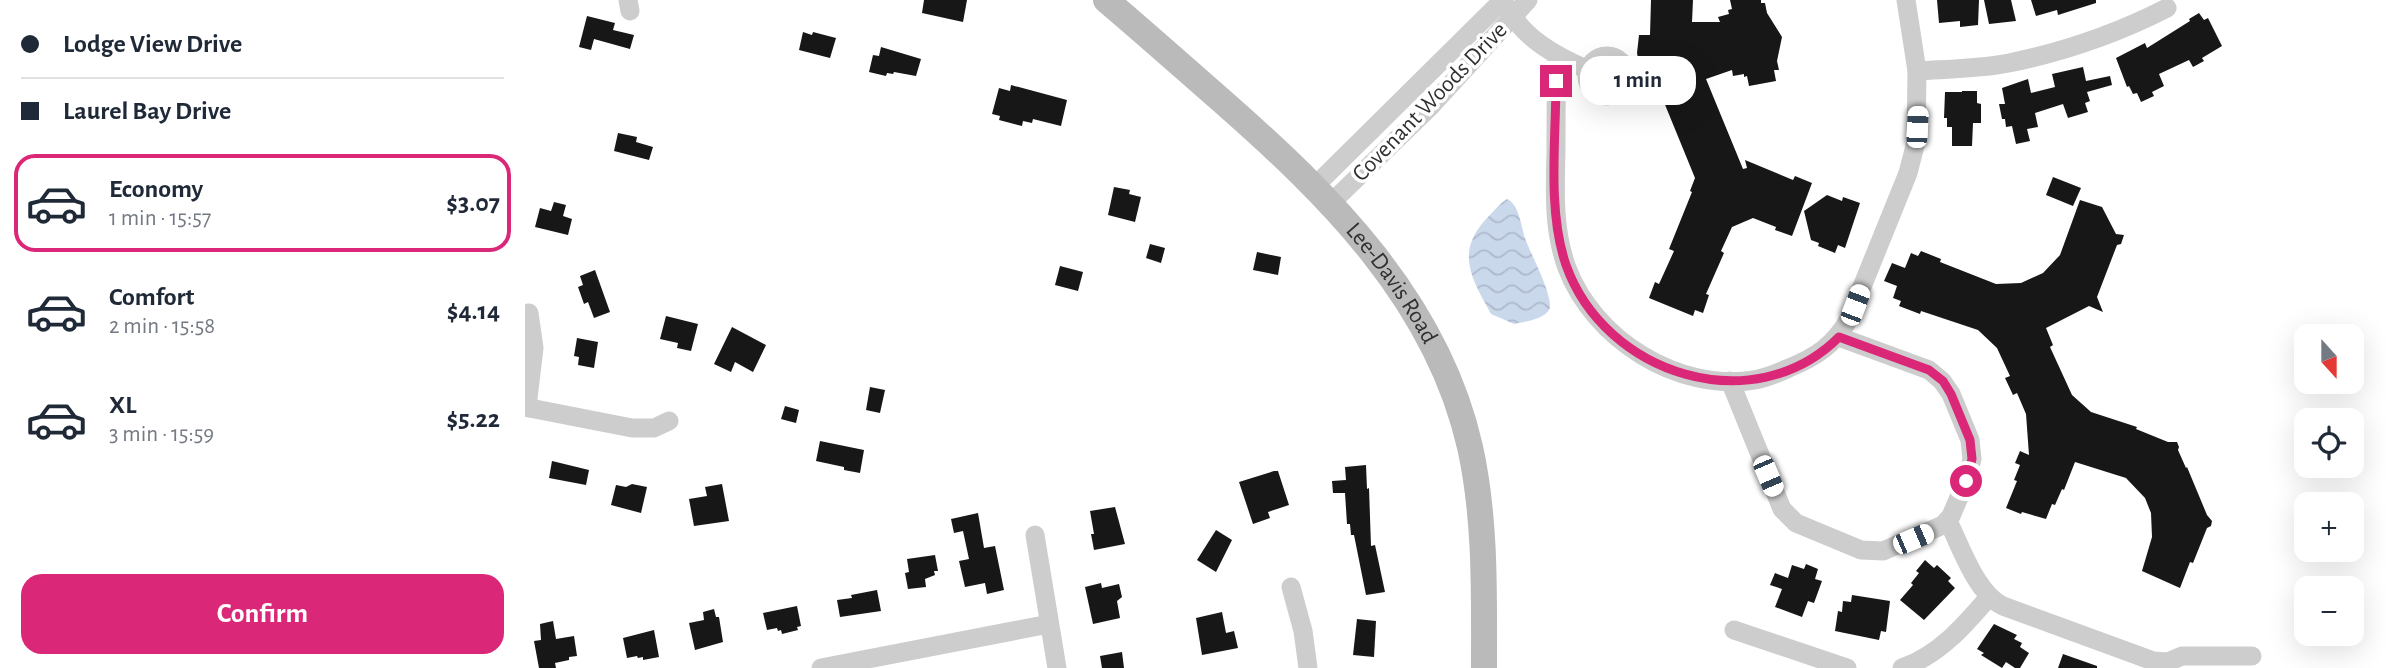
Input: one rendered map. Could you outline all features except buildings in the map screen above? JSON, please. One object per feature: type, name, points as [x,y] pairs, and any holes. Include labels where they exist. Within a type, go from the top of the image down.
[{"type":"main road","name":"Lee-Davis Road","points":[[1106,0],[1269,143],[1322,196],[1373,251],[1422,323],[1456,400],[1475,471],[1482,535],[1484,668]]},
{"type":"street","name":"Covenant Woods Drive","points":[[1322,196],[1429,108],[1505,4],[1528,0]]},
{"type":"street","points":[[1557,56],[1557,229],[1560,247],[1575,287],[1598,320],[1633,351],[1657,364],[1685,374],[1730,381],[1754,380],[1783,371],[1825,351],[1839,337],[1849,319],[1910,165],[1916,142],[1917,71],[1906,0]]},
{"type":"street","points":[[1505,4],[1527,33],[1557,56],[1588,69]]},
{"type":"street","points":[[1917,71],[1985,66],[2026,59],[2112,33],[2167,8]]},
{"type":"street","points":[[529,313],[534,348],[526,407],[632,428],[654,428],[669,421]]},
{"type":"street","points":[[1730,381],[1782,509],[1795,523],[1861,550],[1876,552],[1890,549],[1937,529],[1948,521],[1966,481],[1972,452],[1970,440],[1948,387],[1929,370],[1839,337]]},
{"type":"street","points":[[1948,521],[1979,583],[1989,597],[2003,606],[2153,661],[2168,662],[2182,656],[2252,656]]},
{"type":"street","points":[[1035,536],[1057,668]]},
{"type":"street","points":[[1291,587],[1303,631],[1308,668]]},
{"type":"street","points":[[1902,668],[1930,655],[1989,597]]},
{"type":"street","points":[[821,668],[1049,624]]},
{"type":"street","points":[[1734,630],[1847,668]]},
{"type":"water","points":[[1507,199],[1517,210],[1550,304],[1549,310],[1543,316],[1514,324],[1491,314],[1477,289],[1469,265],[1471,242],[1477,230]]},
{"type":"route","points":[[1556,81],[1555,188],[1560,247],[1575,287],[1598,320],[1613,335],[1633,351],[1657,364],[1685,374],[1733,382],[1774,375],[1825,351],[1839,337],[1929,370],[1948,387],[1970,440],[1972,459],[1966,481]]}]
